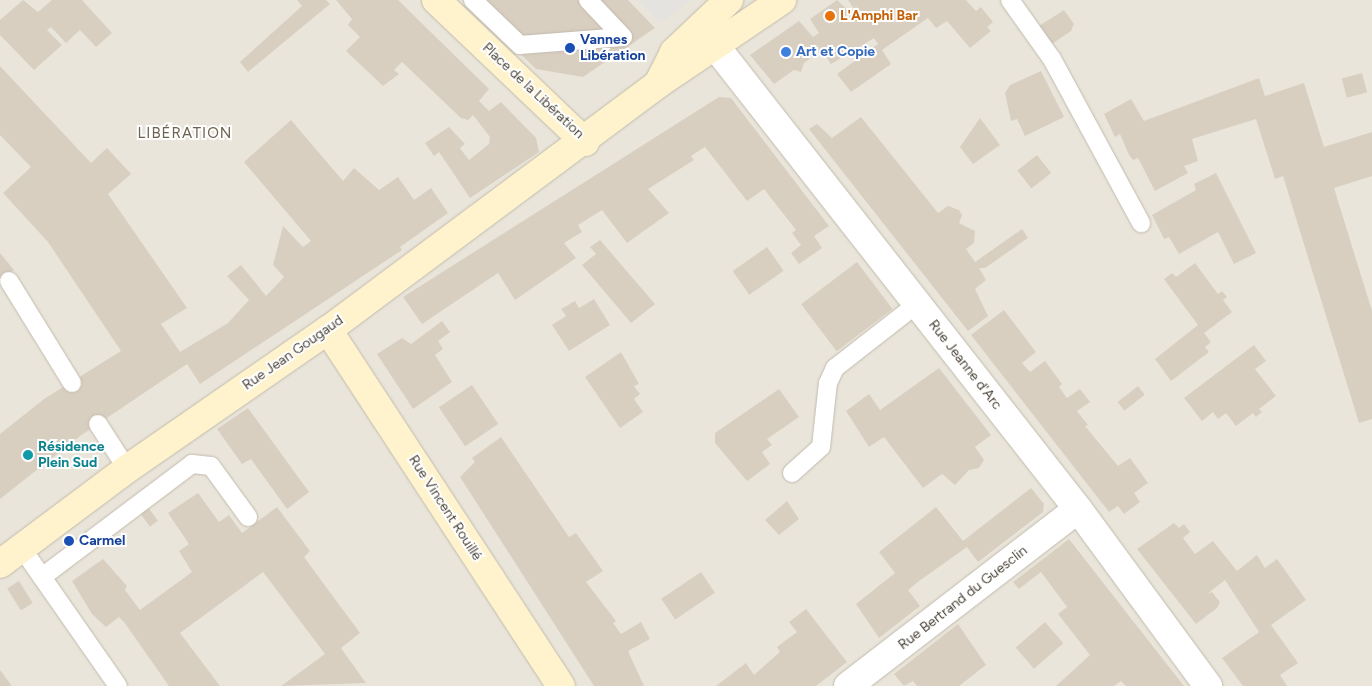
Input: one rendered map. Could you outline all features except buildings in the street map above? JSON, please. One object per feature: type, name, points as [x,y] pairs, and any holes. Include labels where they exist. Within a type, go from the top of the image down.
[{"type":"main road","name":"Place de la Libération","points":[[436,0],[585,142],[658,84],[716,47],[782,0]]},
{"type":"main road","points":[[658,84],[674,52],[729,0]]},
{"type":"main road","name":"Rue Jean Gougaud","points":[[0,564],[127,469],[328,330],[585,142]]},
{"type":"main road","name":"Rue Vincent Rouillé","points":[[328,330],[561,686]]},
{"type":"street","name":"Rue Jeanne d'Arc","points":[[716,47],[1078,509],[1208,686]]},
{"type":"street","name":"Rue Bertrand du Guesclin","points":[[848,686],[1078,509]]},
{"type":"lane","points":[[473,0],[520,45],[623,37],[588,0]]},
{"type":"lane","points":[[1010,0],[1052,59],[1141,223]]},
{"type":"lane","points":[[9,281],[72,383]]},
{"type":"lane","points":[[792,473],[821,447],[828,384],[835,368],[917,304]]},
{"type":"lane","points":[[98,424],[127,469]]},
{"type":"lane","points":[[42,577],[192,464],[211,466],[248,517]]},
{"type":"lane","points":[[21,547],[118,686]]},
{"type":"shaded area","points":[[0,0],[1372,0],[1372,686],[0,686]]},
{"type":"shaded area","points":[[637,0],[692,0],[660,23]]},
{"type":"place","name":"L'Amphi Bar","points":[[830,16]]},
{"type":"place","name":"Vannes Libération","points":[[570,48]]},
{"type":"place","name":"Art et Copie","points":[[786,52]]},
{"type":"place","name":"Résidence Plein Sud","points":[[28,455]]},
{"type":"place","name":"Carmel","points":[[69,541]]},
{"type":"district","name":"LIBÉRATION","points":[[185,134]]}]
